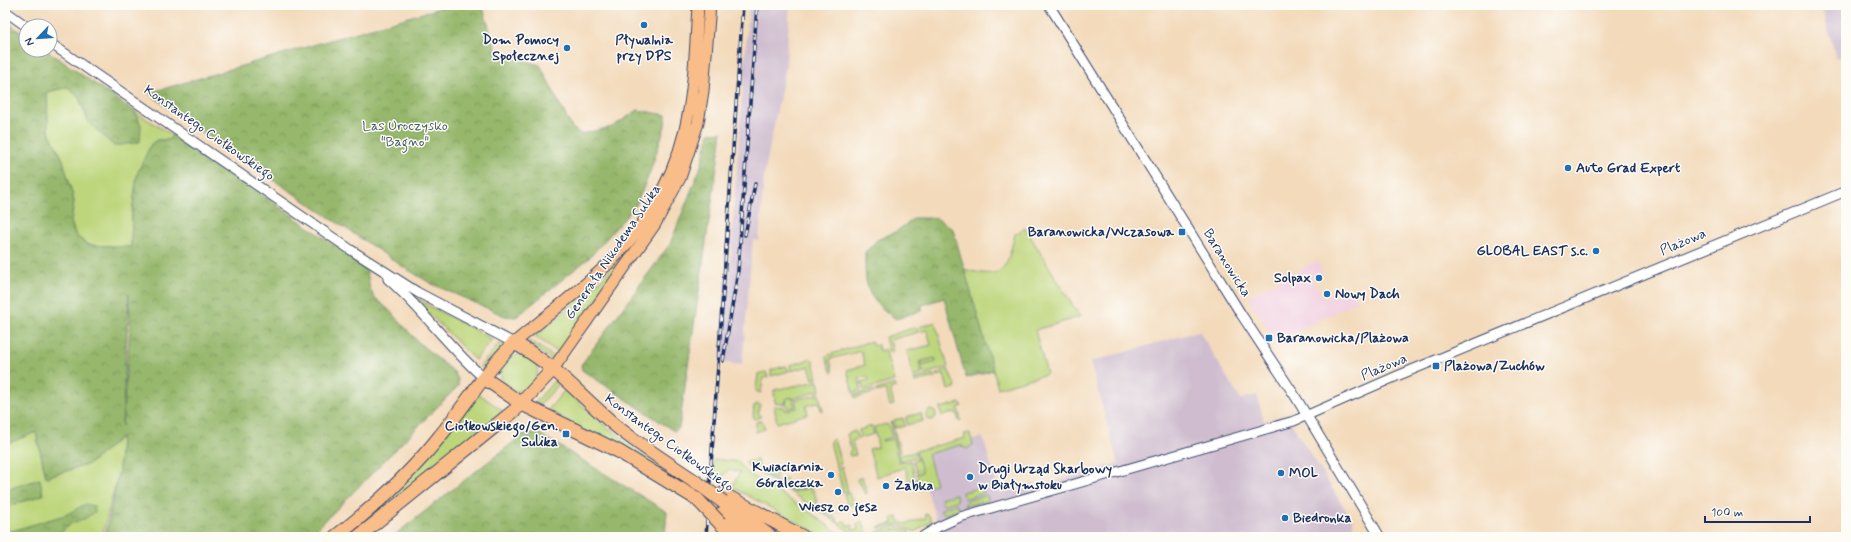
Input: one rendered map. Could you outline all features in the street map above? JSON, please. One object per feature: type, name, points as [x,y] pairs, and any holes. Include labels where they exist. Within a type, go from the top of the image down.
[{"type":"highway","name":"Konstantego Ciołkowskiego","points":[[514,343],[542,359],[617,427],[699,484],[752,537]]},
{"type":"highway","points":[[335,537],[366,511],[416,464],[439,438],[484,378],[514,343]]},
{"type":"highway","points":[[358,537],[522,404],[553,369]]},
{"type":"highway","name":"Konstantego Ciołkowskiego","points":[[484,378],[522,404],[618,451],[696,498],[722,508],[771,537]]},
{"type":"highway","points":[[722,508],[735,537]]},
{"type":"highway","points":[[722,508],[803,537]]},
{"type":"main road","name":"Generała Nikodema Sulika","points":[[514,343],[610,261],[633,236],[664,187],[673,169],[689,112],[698,5]]},
{"type":"main road","name":"Generała Nikodema Sulika","points":[[553,369],[655,224],[680,178],[690,150],[699,117],[703,91],[710,5]]},
{"type":"street","name":"Baranowicka","points":[[1049,5],[1380,537]]},
{"type":"street","points":[[5,12],[18,21]]},
{"type":"street","name":"Konstantego Ciołkowskiego","points":[[58,49],[351,250],[417,292],[514,343]]},
{"type":"street","name":"Plażowa","points":[[922,537],[938,527],[960,517],[1268,429],[1306,416],[1396,376],[1846,191]]},
{"type":"street","name":"Konstantego Ciołkowskiego","points":[[351,250],[396,286],[419,308],[454,348],[484,378]]},
{"type":"shaded area","points":[[749,5],[790,5],[786,65],[764,176],[759,241],[753,240],[742,365],[720,362],[725,276],[729,276]]},
{"type":"shaded area","points":[[1821,5],[1846,5],[1846,56],[1836,58]]},
{"type":"shaded area","points":[[1317,261],[1323,273],[1312,278],[1323,299],[1334,294],[1335,295],[1351,290],[1357,301],[1276,342],[1248,297]]},
{"type":"shaded area","points":[[1199,331],[1240,399],[1257,395],[1264,421],[1286,415],[1354,523],[1352,524],[1360,537],[929,537],[938,527],[926,486],[927,453],[983,437],[999,493],[1035,483],[1037,486],[1118,463],[1090,362]]},
{"type":"green space","name":"Las Uroczysko \"Bagno\"","points":[[450,5],[482,5],[497,53],[540,65],[572,128],[581,134],[612,127],[638,110],[666,115],[665,126],[650,172],[636,205],[590,257],[516,317],[505,316],[432,284],[405,268],[184,120],[149,93]]},
{"type":"green space","points":[[5,21],[18,30],[18,58],[58,58],[134,111],[141,125],[140,142],[114,146],[89,123],[79,98],[68,87],[47,92],[48,130],[63,160],[74,201],[71,222],[76,236],[88,245],[131,247],[132,212],[137,174],[151,144],[157,140],[169,140],[172,135],[177,136],[349,255],[364,267],[367,272],[370,289],[374,297],[389,310],[419,343],[454,372],[458,379],[458,386],[317,529],[304,537],[105,537],[119,470],[121,437],[89,464],[46,477],[36,432],[5,445]],"holes":[[[129,294],[130,327],[122,426]]]},
{"type":"green space","points":[[68,87],[79,98],[89,123],[141,125],[134,111],[172,135],[169,140],[157,140],[132,212],[131,247],[88,245],[76,236],[71,222],[74,201],[63,160],[48,130],[47,92]]},
{"type":"green space","points":[[722,132],[679,428],[674,431],[582,370],[581,365],[670,244],[701,166],[709,133]]},
{"type":"green space","points":[[914,218],[936,218],[953,229],[993,370],[966,378],[944,298],[922,305],[922,310],[896,319],[878,304],[869,291],[865,275],[865,252],[877,240],[897,231]]},
{"type":"green space","points":[[1025,228],[1080,317],[1035,330],[1047,374],[998,388],[964,269],[988,273],[995,273],[1001,270],[1009,257],[1015,234]]},
{"type":"green space","points":[[641,233],[642,234],[559,353],[535,336],[601,280]]},
{"type":"green space","points":[[409,293],[431,307],[492,339],[475,360]]},
{"type":"green space","points":[[935,322],[948,367],[924,374],[921,366],[936,362],[935,358],[919,362],[922,374],[913,377],[907,351],[931,345],[927,330],[920,332],[919,327]]},
{"type":"green space","points":[[916,327],[918,332],[890,340],[893,352],[889,353],[885,337]]},
{"type":"green space","points":[[530,341],[556,358],[553,361],[527,343]]},
{"type":"green space","points":[[871,341],[873,346],[878,345],[879,351],[885,349],[894,381],[864,390],[861,382],[869,380],[868,376],[859,378],[861,390],[853,393],[847,370],[865,365],[861,351],[830,359],[833,372],[831,372],[826,356]]},
{"type":"green space","points":[[500,343],[505,345],[485,369],[480,366]]},
{"type":"green space","points":[[523,354],[536,363],[537,373],[530,386],[522,391],[517,391],[503,382],[501,370],[509,359]]},
{"type":"green space","points":[[935,358],[936,362],[921,366],[920,362]]},
{"type":"green space","points":[[811,359],[813,360],[817,379],[813,379],[809,366],[791,371],[790,365]]},
{"type":"green space","points":[[786,366],[789,371],[771,376],[771,370]]},
{"type":"green space","points":[[948,369],[953,381],[956,384],[955,388],[948,390],[944,374],[937,376],[936,374]]},
{"type":"green space","points":[[766,372],[768,377],[763,378],[761,393],[757,392],[758,374]]},
{"type":"green space","points":[[933,374],[935,377],[915,382],[914,379]]},
{"type":"green space","points":[[555,380],[559,384],[540,405],[535,403]]},
{"type":"green space","points":[[818,381],[820,391],[793,399],[792,397],[786,399],[785,404],[775,403],[774,390]]},
{"type":"green space","points":[[895,384],[896,387],[890,389],[894,405],[890,406],[886,390],[876,392],[876,390]]},
{"type":"green space","points":[[565,390],[602,423],[640,452],[694,487],[693,490],[548,410]]},
{"type":"green space","points":[[873,390],[874,393],[855,398],[854,395]]},
{"type":"green space","points":[[479,394],[503,411],[405,489],[384,510],[350,537],[344,537]]},
{"type":"green space","points":[[819,394],[823,411],[821,411],[819,402],[806,406],[808,414],[777,423],[774,406],[784,407],[786,411],[797,408],[795,400]]},
{"type":"green space","points":[[792,397],[795,407],[787,409],[786,399]]},
{"type":"green space","points":[[960,403],[962,406],[958,408],[961,420],[959,421],[956,412],[942,416],[940,408]]},
{"type":"green space","points":[[757,404],[760,405],[758,412],[761,417],[755,419],[753,417],[754,406]]},
{"type":"green space","points":[[931,410],[936,415],[931,420],[926,415]]},
{"type":"green space","points":[[921,413],[923,421],[907,425],[906,417]]},
{"type":"green space","points":[[903,418],[905,426],[895,428],[894,420]]},
{"type":"green space","points":[[762,420],[765,429],[756,432],[756,422]]},
{"type":"green space","points":[[890,422],[892,422],[901,455],[915,452],[916,457],[900,461]]},
{"type":"green space","points":[[887,424],[892,437],[882,441],[893,439],[899,463],[911,461],[915,478],[909,480],[905,467],[877,477],[869,449],[878,447],[874,427]]},
{"type":"green space","points":[[872,426],[874,434],[860,438],[859,430]]},
{"type":"green space","points":[[855,431],[858,439],[852,441],[856,455],[850,456],[849,452],[851,450],[847,434]]},
{"type":"green space","points":[[36,432],[46,477],[89,464],[121,437],[119,470],[102,537],[5,537],[5,444]]},
{"type":"green space","points":[[525,433],[538,433],[667,512],[665,537],[392,537]]},
{"type":"green space","points":[[970,433],[973,445],[967,449],[960,445],[928,454],[936,484],[922,488],[918,480],[912,482],[911,484],[911,481],[918,479],[917,474],[922,472],[919,460],[913,461],[918,458],[916,451],[965,438],[964,434]]},
{"type":"green space","points":[[834,439],[841,464],[836,466],[830,441]]},
{"type":"green space","points":[[714,459],[740,462],[741,466],[748,473],[811,513],[843,537],[824,537],[732,487],[740,472],[729,470],[719,479],[713,476]]},
{"type":"green space","points":[[919,459],[922,472],[917,474],[913,461]]},
{"type":"green space","points":[[757,460],[760,469],[763,468],[765,474],[793,492],[813,487],[810,489],[811,491],[814,491],[818,507],[823,506],[828,515],[836,518],[838,523],[748,466],[745,462]]},
{"type":"green space","points":[[773,465],[777,478],[775,479],[767,474],[765,468]]},
{"type":"green space","points":[[842,467],[848,491],[843,492],[837,468]]},
{"type":"green space","points":[[862,477],[867,493],[865,494],[857,479]]},
{"type":"green space","points":[[786,478],[790,488],[810,483],[811,486],[793,491],[779,481]]},
{"type":"green space","points":[[40,479],[43,495],[5,507],[5,490]]},
{"type":"green space","points":[[983,487],[984,493],[964,499],[962,492]]},
{"type":"green space","points":[[849,493],[853,504],[848,506],[844,494]]},
{"type":"green space","points":[[956,494],[957,501],[943,505],[941,498]]},
{"type":"green space","points":[[987,495],[987,502],[965,506],[966,501]]},
{"type":"green space","points":[[727,499],[796,537],[779,537]]},
{"type":"green space","points":[[85,504],[94,506],[95,512],[84,519],[72,523],[56,537],[5,537],[5,533],[68,514]]},
{"type":"green space","points":[[957,504],[960,509],[946,514],[940,511],[942,509]]},
{"type":"green space","points":[[925,514],[929,515],[931,521],[915,532],[898,524],[881,528],[878,527],[893,523],[892,518],[898,517],[899,521],[905,524],[926,518]]},
{"type":"green space","points":[[845,521],[847,526],[852,525],[853,530],[858,529],[857,524],[862,521],[868,535],[871,534],[871,537],[853,534],[838,523]]},
{"type":"green space","points":[[896,526],[909,531],[909,537],[902,531],[898,530],[881,535],[877,532]]},
{"type":"railway","points":[[706,537],[743,5]]},
{"type":"railway","points":[[723,361],[738,271],[757,5]]},
{"type":"railway","points":[[745,235],[755,184]]},
{"type":"place","name":"Pływalnia przy DPS","points":[[644,25]]},
{"type":"place","name":"Dom Pomocy Społecznej","points":[[567,48]]},
{"type":"place","name":"Auto Grad Expert","points":[[1568,168]]},
{"type":"place","name":"Baranowicka/Wczasowa","points":[[1182,232]]},
{"type":"place","name":"GLOBAL EAST s.c.","points":[[1596,251]]},
{"type":"place","name":"Solpax","points":[[1319,278]]},
{"type":"place","name":"Nowy Dach","points":[[1327,294]]},
{"type":"place","name":"Baranowicka/Plażowa","points":[[1269,338]]},
{"type":"place","name":"Plażowa/Zuchów","points":[[1436,366]]},
{"type":"place","name":"Ciołkowskiego/Gen. Sulika","points":[[566,434]]},
{"type":"place","name":"MOL","points":[[1281,473]]},
{"type":"place","name":"Kwiaciarnia Góraleczka","points":[[831,475]]},
{"type":"place","name":"Drugi Urząd Skarbowy w Białymstoku","points":[[970,477]]},
{"type":"place","name":"Żabka","points":[[886,486]]},
{"type":"place","name":"Wiesz co jesz","points":[[838,492]]},
{"type":"place","name":"Biedronka","points":[[1285,518]]}]
